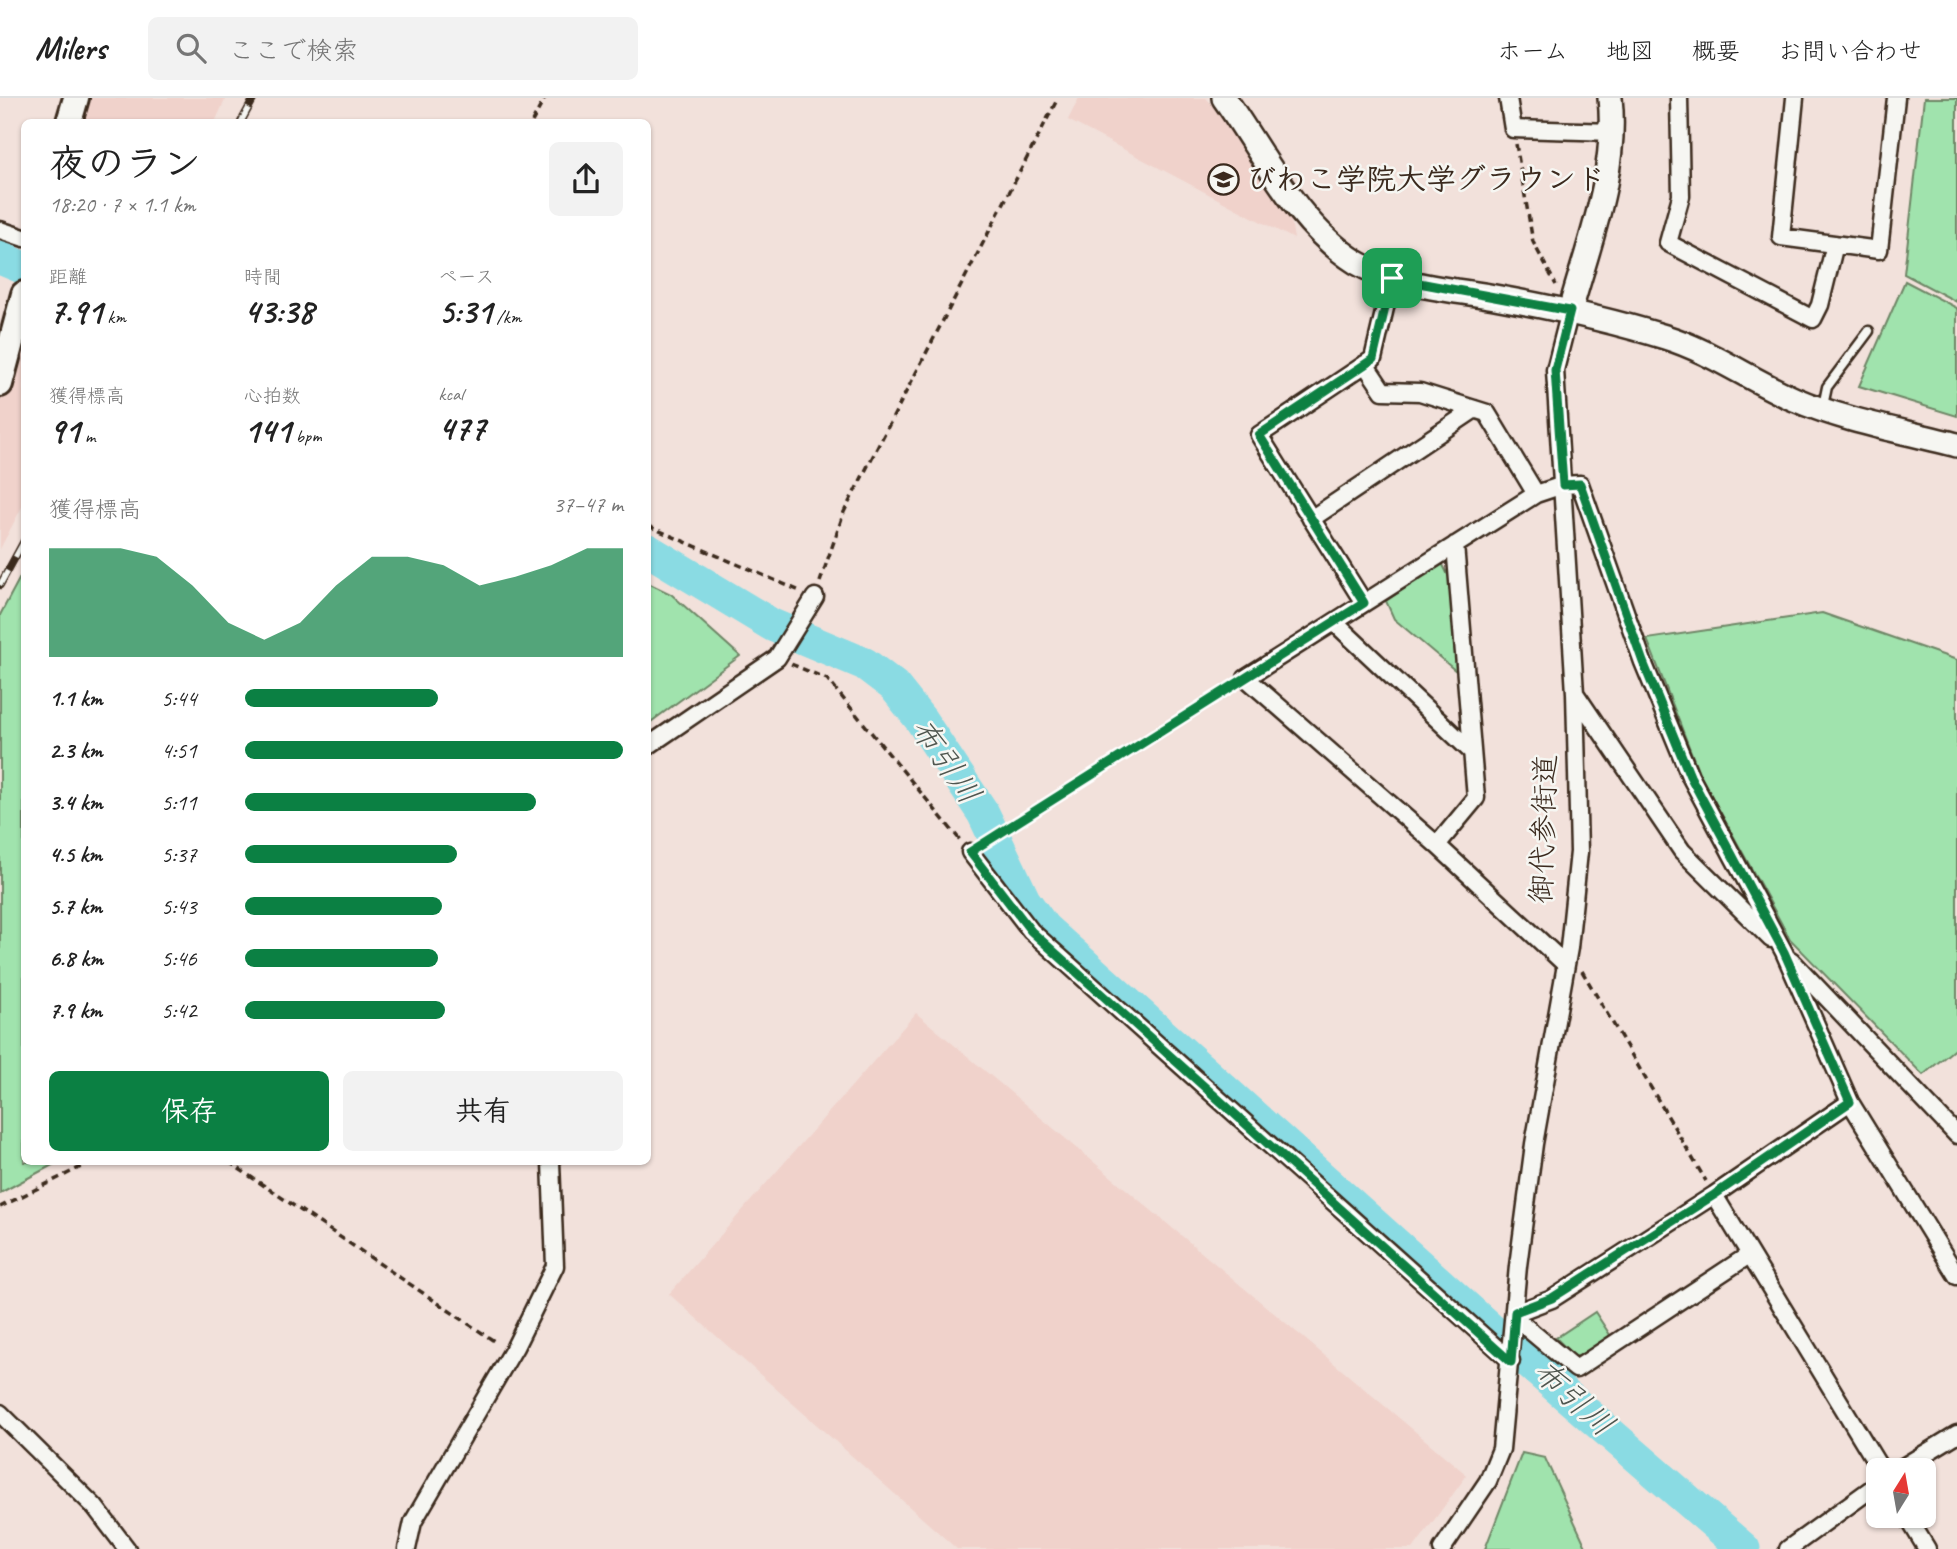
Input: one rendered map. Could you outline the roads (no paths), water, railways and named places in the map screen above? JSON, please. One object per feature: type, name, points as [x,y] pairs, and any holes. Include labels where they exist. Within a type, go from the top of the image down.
[{"type":"main road","points":[[70,119],[76,98]]},
{"type":"main road","points":[[0,384],[21,305]]},
{"type":"street","points":[[1224,98],[1300,211],[1328,242],[1358,263],[1392,278],[1570,311],[1667,337],[1705,352],[1793,398],[1823,409],[1957,445]]},
{"type":"street","points":[[1508,98],[1513,129],[1613,132]]},
{"type":"street","name":"御代参街道","points":[[1442,1549],[1488,1481],[1501,1449],[1534,1144],[1569,948],[1579,852],[1575,693],[1555,370],[1609,172],[1613,132],[1610,98]]},
{"type":"street","points":[[1679,98],[1681,196],[1668,243],[1813,319],[1820,306],[1835,244]]},
{"type":"street","points":[[1795,98],[1781,237],[1880,250],[1896,98]]},
{"type":"street","points":[[0,230],[21,237]]},
{"type":"street","points":[[1364,603],[1259,435],[1373,359],[1392,278]]},
{"type":"street","points":[[1365,364],[1383,391],[1420,391],[1487,413],[1536,494]]},
{"type":"street","points":[[1311,519],[1475,409]]},
{"type":"street","points":[[1566,964],[1437,845],[1246,678],[1536,494],[1563,485],[1580,484],[1643,662],[1690,776],[1784,952],[1850,1102],[1957,1276]]},
{"type":"street","points":[[1437,845],[1476,797],[1455,545]]},
{"type":"street","points":[[651,744],[779,654],[815,597]]},
{"type":"street","points":[[1335,622],[1472,752]]},
{"type":"street","points":[[1575,693],[1682,851],[1784,952],[1957,1135]]},
{"type":"street","points":[[970,852],[1031,931],[1511,1357]]},
{"type":"street","points":[[1515,1321],[1714,1195],[1850,1102]]},
{"type":"street","points":[[407,1549],[412,1522],[512,1353],[555,1266],[551,1165]]},
{"type":"street","points":[[1714,1195],[1874,1458]]},
{"type":"street","points":[[1515,1321],[1521,1323],[1576,1369],[1749,1255]]},
{"type":"street","points":[[0,1413],[95,1507],[127,1549]]},
{"type":"street","points":[[1918,1458],[1957,1434]]},
{"type":"street","points":[[1788,1549],[1866,1492]]},
{"type":"street","points":[[1914,1528],[1927,1549]]},
{"type":"lane","points":[[1823,409],[1827,387],[1869,331]]},
{"type":"waterway","name":"布引川","points":[[0,258],[21,267]]},
{"type":"waterway","name":"布引川","points":[[651,552],[772,625],[865,664],[894,686],[921,720],[983,813],[1024,900],[1044,928],[1516,1352],[1744,1549]]},
{"type":"railway","points":[[243,119],[254,98]]},
{"type":"railway","points":[[0,585],[21,546]]},
{"type":"place","name":"びわこ学院大学グラウンド","points":[[1223,179]]}]
